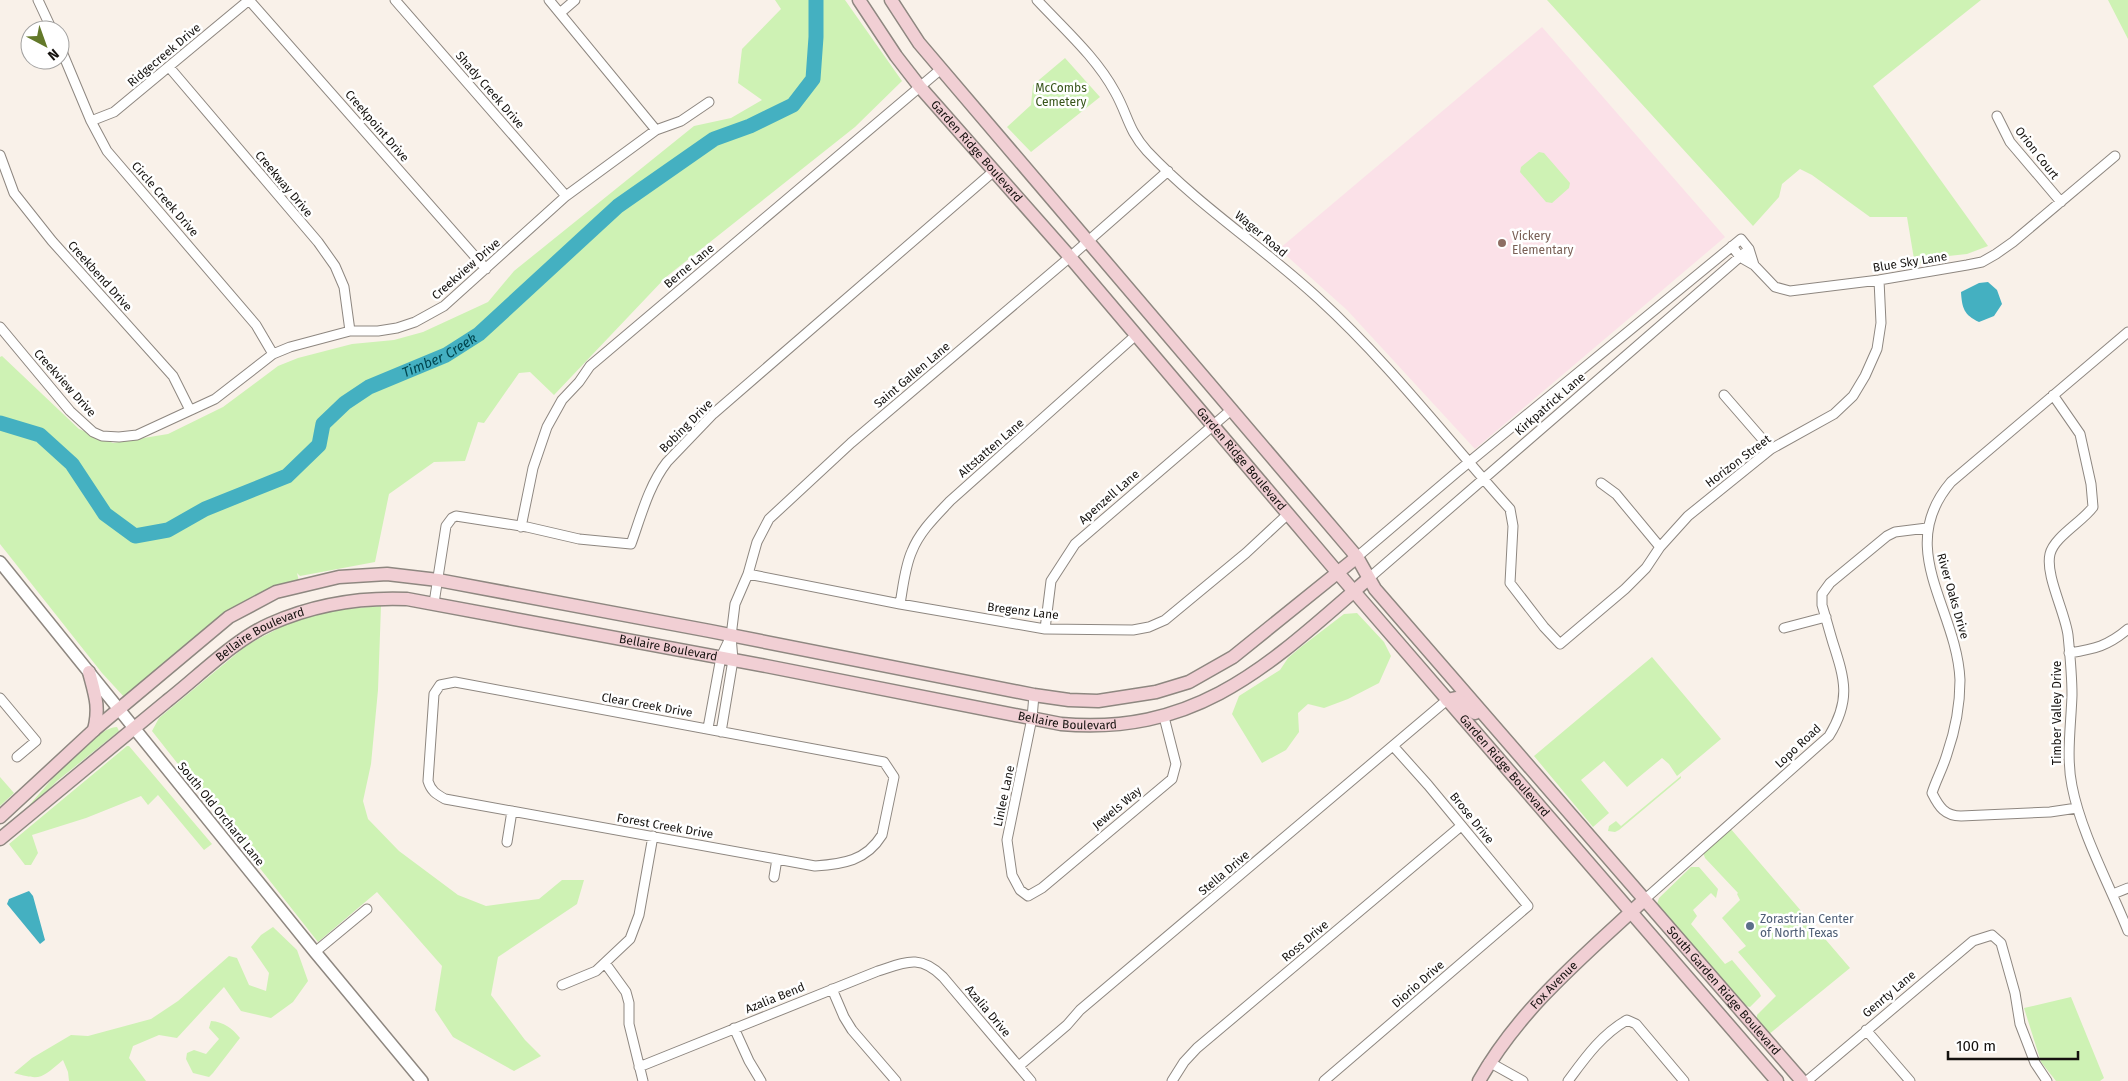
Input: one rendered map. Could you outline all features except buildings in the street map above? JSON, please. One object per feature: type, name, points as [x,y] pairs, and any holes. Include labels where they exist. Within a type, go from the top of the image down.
[{"type":"main road","name":"Garden Ridge Boulevard","points":[[859,0],[896,56],[920,86],[1070,257],[1354,592],[1630,913]]},
{"type":"main road","name":"Garden Ridge Boulevard","points":[[891,0],[920,43],[941,69],[1357,558],[1368,579],[1644,900]]},
{"type":"main road","name":"Bellaire Boulevard","points":[[0,817],[94,730],[229,617],[276,592],[339,577],[376,574],[438,580],[1034,695],[1069,700],[1098,701],[1156,692],[1189,682],[1233,657],[1357,558]]},
{"type":"main road","name":"Bellaire Boulevard","points":[[0,839],[242,642],[268,625],[291,615],[326,604],[375,598],[407,599],[727,658],[1061,724],[1106,727],[1164,717],[1211,700],[1258,670],[1368,579]]},
{"type":"main road","points":[[89,672],[97,702],[98,714],[94,730]]},
{"type":"main road","points":[[1448,700],[1456,698],[1509,742]]},
{"type":"main road","name":"Fox Avenue","points":[[1479,1081],[1489,1062],[1533,1005],[1559,978],[1644,900]]},
{"type":"main road","name":"South Garden Ridge Boulevard","points":[[1644,900],[1802,1081]]},
{"type":"main road","name":"South Garden Ridge Boulevard","points":[[1630,913],[1776,1081]]},
{"type":"street","points":[[38,0],[47,20]]},
{"type":"street","name":"Ridgecreek Drive","points":[[91,121],[114,112],[249,0]]},
{"type":"street","name":"Creekpoint Drive","points":[[249,0],[486,268]]},
{"type":"street","name":"Shady Creek Drive","points":[[395,0],[566,196]]},
{"type":"street","points":[[549,0],[656,130]]},
{"type":"street","points":[[560,13],[576,0]]},
{"type":"street","name":"Wager Road","points":[[1037,0],[1091,58],[1116,92],[1134,134],[1148,151],[1190,192],[1318,298],[1354,332],[1510,509],[1513,526],[1510,582],[1544,627],[1560,644]]},
{"type":"street","name":"Creekway Drive","points":[[169,67],[318,242],[335,266],[344,287],[350,331]]},
{"type":"street","name":"Berne Lane","points":[[522,527],[533,468],[547,427],[562,400],[579,382],[590,366],[941,69]]},
{"type":"street","name":"Circle Creek Drive","points":[[70,70],[91,121],[107,151],[256,325],[273,354]]},
{"type":"street","name":"Creekview Drive","points":[[0,327],[70,411],[93,432],[102,436],[137,435],[215,399],[273,354],[290,347],[350,331],[378,331],[415,322],[444,306],[566,196],[656,130],[681,121],[708,102]]},
{"type":"street","name":"Orion Court","points":[[1997,116],[2010,142],[2061,202]]},
{"type":"street","name":"Creekbend Drive","points":[[0,155],[14,193],[52,241],[169,372],[190,410]]},
{"type":"street","name":"Blue Sky Lane","points":[[1740,257],[1754,265],[1775,287],[1790,290],[1879,280],[1982,262],[2013,242],[2115,156]]},
{"type":"street","name":"Saint Gallen Lane","points":[[727,658],[735,604],[748,574],[757,542],[769,519],[851,443],[1070,257],[1168,170]]},
{"type":"street","name":"Bobing Drive","points":[[434,604],[446,526],[452,518],[461,516],[579,539],[631,544],[661,470],[713,414],[994,171]]},
{"type":"street","name":"Kirkpatrick Lane","points":[[1357,558],[1469,462],[1740,239],[1749,249],[1368,579]]},
{"type":"street","points":[[1732,246],[1740,257]]},
{"type":"street","name":"Blue Sky Lane","points":[[1749,249],[1754,265]]},
{"type":"street","name":"Horizon Street","points":[[1560,644],[1625,589],[1646,568],[1660,546],[1688,516],[1771,449],[1834,414],[1853,396],[1860,386],[1876,349],[1881,323],[1879,280]]},
{"type":"street","name":"River Oaks Drive","points":[[2077,808],[2050,812],[1952,816],[1938,805],[1932,793],[1953,735],[1959,701],[1960,679],[1957,654],[1929,562],[1926,542],[1927,528],[1938,499],[1951,482],[2128,332]]},
{"type":"street","name":"Altstatten Lane","points":[[900,604],[912,550],[932,520],[950,501],[1136,335]]},
{"type":"street","name":"Timber Valley Drive","points":[[2053,394],[2080,434],[2091,484],[2093,507],[2056,543],[2050,554],[2050,574],[2068,633],[2072,695],[2069,745],[2071,785],[2077,808],[2128,931]]},
{"type":"street","points":[[1724,396],[1771,449]]},
{"type":"street","name":"Apenzell Lane","points":[[1045,628],[1051,581],[1075,544],[1231,410]]},
{"type":"street","points":[[1601,483],[1616,494],[1660,546]]},
{"type":"street","name":"Bregenz Lane","points":[[748,574],[900,604],[1045,628],[1132,630],[1149,627],[1165,620],[1246,553],[1288,514]]},
{"type":"street","name":"Lopo Road","points":[[1644,900],[1829,736],[1842,713],[1845,695],[1843,674],[1822,605],[1822,594],[1830,583],[1895,532],[1927,528]]},
{"type":"street","name":"South Old Orchard Lane","points":[[0,562],[315,952],[422,1081]]},
{"type":"street","points":[[1784,628],[1826,617]]},
{"type":"street","points":[[2069,653],[2093,650],[2108,644],[2128,629]]},
{"type":"street","points":[[708,728],[727,658]]},
{"type":"street","points":[[722,732],[727,658]]},
{"type":"street","name":"Clear Creek Drive","points":[[431,737],[434,694],[440,684],[455,682],[873,759],[884,762],[894,777]]},
{"type":"street","name":"Linlee Lane","points":[[1028,896],[1020,890],[1012,875],[1007,840],[1032,718],[1034,695]]},
{"type":"street","points":[[0,698],[36,741],[17,757]]},
{"type":"street","name":"Stella Drive","points":[[1019,1066],[1067,1025],[1080,1010],[1448,700]]},
{"type":"street","name":"Jewels Way","points":[[1028,896],[1042,888],[1172,779],[1176,764],[1164,717]]},
{"type":"street","name":"Forest Creek Drive","points":[[431,737],[428,781],[431,789],[445,799],[815,866],[841,865],[865,853],[877,843],[882,835],[894,777]]},
{"type":"street","name":"Brose Drive","points":[[1394,747],[1528,906]]},
{"type":"street","points":[[507,842],[512,811]]},
{"type":"street","name":"Ross Drive","points":[[1172,1081],[1184,1062],[1197,1048],[1462,826]]},
{"type":"street","points":[[562,985],[596,971],[630,940],[639,915],[653,836]]},
{"type":"street","points":[[774,877],[777,859]]},
{"type":"street","points":[[2113,894],[2128,888]]},
{"type":"street","name":"Diorio Drive","points":[[1324,1081],[1528,906]]},
{"type":"street","points":[[315,952],[367,909]]},
{"type":"street","name":"Genrty Lane","points":[[1807,1081],[1973,941],[1992,935],[2001,943],[2015,993],[2020,1024],[2035,1063],[2048,1081]]},
{"type":"street","name":"Azalia Drive","points":[[923,962],[932,966],[943,977],[1032,1081]]},
{"type":"street","name":"Azalia Bend","points":[[639,1067],[832,989],[901,964],[923,962]]},
{"type":"street","points":[[606,963],[626,992],[629,1003],[630,1024],[643,1081]]},
{"type":"street","points":[[832,989],[852,1030],[896,1081]]},
{"type":"street","points":[[1568,1081],[1598,1043],[1614,1027],[1627,1020],[1640,1028],[1684,1081]]},
{"type":"street","points":[[734,1028],[752,1068],[761,1081]]},
{"type":"street","points":[[1866,1030],[1910,1081]]},
{"type":"street","points":[[1489,1062],[1523,1081]]},
{"type":"shaded area","name":"Vickery Elementary","points":[[1542,27],[1725,237],[1475,449],[1347,310],[1279,249]]},
{"type":"green space","points":[[775,0],[845,0],[902,81],[855,127],[666,277],[554,395],[530,372],[519,373],[484,423],[478,422],[465,461],[434,462],[389,494],[375,562],[300,576],[297,573],[299,581],[280,587],[125,698],[102,673],[0,544],[0,357],[2,356],[79,429],[113,443],[168,434],[223,407],[278,366],[298,358],[352,344],[394,340],[423,332],[488,302],[514,271],[694,126],[731,118],[762,100],[738,83],[742,49],[781,9]]},
{"type":"green space","points":[[1547,0],[1981,0],[1873,86],[1988,246],[1967,254],[1939,257],[1915,265],[1907,217],[1870,217],[1812,175],[1800,169],[1782,184],[1779,197],[1753,226]]},
{"type":"green space","points":[[2108,0],[2128,0],[2128,39]]},
{"type":"green space","name":"McCombs Cemetery","points":[[1065,58],[1100,97],[1031,152],[1007,127],[1031,105],[1033,85]]},
{"type":"green space","points":[[1539,152],[1544,153],[1570,183],[1569,188],[1552,203],[1546,202],[1520,172],[1521,167]]},
{"type":"green space","points":[[381,606],[378,690],[371,764],[363,801],[368,819],[399,851],[458,895],[486,906],[539,899],[562,880],[584,880],[577,904],[498,957],[491,995],[525,1040],[541,1056],[514,1071],[453,1037],[435,1010],[442,966],[377,892],[318,942],[152,731],[159,718],[247,645],[300,617],[335,610]]},
{"type":"green space","points":[[1357,613],[1384,642],[1391,656],[1379,683],[1348,699],[1324,708],[1308,704],[1298,713],[1299,732],[1286,750],[1262,763],[1232,714],[1239,696],[1280,670],[1288,658],[1344,614]]},
{"type":"green space","points":[[1652,657],[1721,739],[1677,776],[1669,764],[1662,758],[1627,787],[1604,761],[1581,780],[1609,813],[1593,827],[1534,756]]},
{"type":"green space","points":[[117,727],[119,731],[57,781],[28,811],[26,809],[82,748],[95,737]]},
{"type":"green space","points":[[129,746],[212,844],[204,850],[158,795],[148,805],[141,796],[86,818],[32,835],[38,853],[31,865],[25,865],[9,844]]},
{"type":"green space","points":[[1681,776],[1681,778],[1619,830],[1615,832],[1608,831],[1609,826],[1616,821],[1621,826]]},
{"type":"green space","points":[[0,777],[14,793],[0,806]]},
{"type":"green space","points":[[1730,828],[1850,968],[1768,1035],[1757,1022],[1757,1015],[1776,996],[1738,952],[1746,946],[1722,918],[1740,900],[1738,893],[1705,858],[1703,852]]},
{"type":"green space","points":[[1691,867],[1699,867],[1718,889],[1716,898],[1711,893],[1693,910],[1697,916],[1691,924],[1725,964],[1732,960],[1759,992],[1761,996],[1750,1007],[1743,1005],[1656,907],[1659,898]]},
{"type":"green space","points":[[273,927],[297,950],[308,981],[293,1002],[271,1018],[241,1011],[224,987],[177,1038],[159,1035],[133,1046],[129,1058],[146,1081],[69,1081],[68,1072],[63,1060],[41,1076],[30,1077],[14,1073],[32,1058],[71,1035],[88,1036],[151,1019],[178,1001],[229,956],[237,958],[249,985],[266,991],[269,973],[251,947],[261,935]]},
{"type":"green space","points":[[2071,997],[2104,1078],[2100,1081],[2056,1081],[2041,1062],[2024,1008]]},
{"type":"green space","points":[[211,1021],[227,1026],[240,1038],[209,1077],[193,1073],[186,1059],[187,1053],[194,1050],[206,1054],[219,1039],[209,1028]]},
{"type":"water","points":[[1988,282],[1997,290],[2002,304],[1994,316],[1979,322],[1967,314],[1962,302],[1961,292],[1979,283]]},
{"type":"water","points":[[29,891],[33,896],[45,940],[40,944],[7,904],[9,899]]},
{"type":"waterway","name":"Timber Creek","points":[[0,423],[40,435],[72,464],[105,514],[135,536],[168,530],[205,509],[287,476],[319,445],[323,424],[345,403],[369,387],[446,355],[479,334],[618,206],[714,139],[750,126],[793,105],[813,79],[816,0]]},
{"type":"place","name":"Vickery Elementary","points":[[1502,243]]},
{"type":"place","name":"Zorastrian Center of North Texas","points":[[1750,926]]}]
